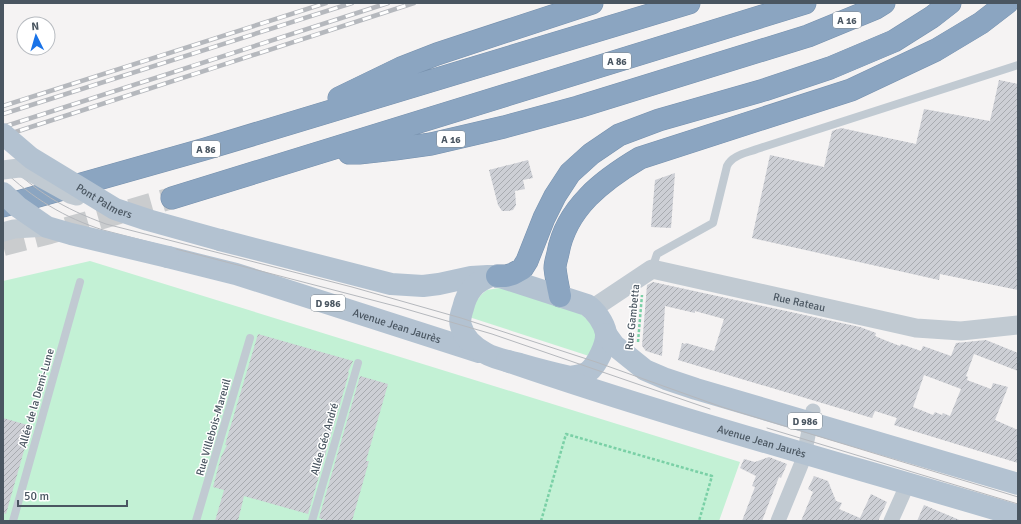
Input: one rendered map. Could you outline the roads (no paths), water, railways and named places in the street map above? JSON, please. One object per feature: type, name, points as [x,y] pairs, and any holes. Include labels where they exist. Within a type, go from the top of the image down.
[{"type":"highway","points":[[297,121],[366,84],[423,59],[592,3]]},
{"type":"highway","name":"A 86","points":[[3,206],[205,149],[689,3]]},
{"type":"highway","name":"A 86","points":[[172,198],[805,3]]},
{"type":"highway","name":"A 16","points":[[322,152],[359,153],[395,150],[431,144],[504,127],[578,107],[808,36],[876,8],[884,3]]},
{"type":"highway","points":[[494,276],[506,276],[513,274],[522,268],[527,261],[552,202],[570,173],[591,154],[619,136],[659,120],[764,90],[830,68],[894,41],[932,17],[950,3]]},
{"type":"highway","points":[[560,296],[555,267],[560,241],[572,216],[589,194],[614,174],[640,158],[851,90],[936,50],[981,22],[1007,3]]},
{"type":"main road","name":"Pont Palmers","points":[[3,134],[31,158],[115,209],[148,220],[391,284],[423,286],[471,277],[494,276]]},
{"type":"main road","name":"D 986","points":[[3,193],[18,207],[47,227]]},
{"type":"main road","name":"Avenue Jean Jaurès","points":[[47,227],[243,277],[615,396],[805,454],[1018,516]]},
{"type":"main road","points":[[486,354],[477,348],[464,334],[460,325],[468,292],[473,286],[482,280],[494,276],[587,305],[592,308],[601,321],[606,334],[602,351],[596,362],[587,372],[580,376],[570,377],[507,361]]},
{"type":"main road","name":"D 986","points":[[606,334],[614,345],[646,370],[666,379],[696,389],[812,417],[1018,484]]},
{"type":"street","points":[[3,170],[19,168],[25,169],[70,194],[115,209]]},
{"type":"street","points":[[3,232],[14,229],[47,227]]},
{"type":"street","points":[[592,308],[648,272]]},
{"type":"street","name":"Rue Rateau","points":[[648,272],[916,328],[961,331],[1018,325]]},
{"type":"street","points":[[778,521],[805,454],[812,417]]},
{"type":"street","points":[[891,521],[908,483]]},
{"type":"lane","points":[[648,272],[657,254],[713,223],[727,166],[729,161],[733,158],[1018,65]]},
{"type":"lane","name":"Allée de la Demi-Lune","points":[[13,521],[80,282]]},
{"type":"lane","name":"Rue Villebois-Mareuil","points":[[196,521],[250,338]]},
{"type":"lane","name":"Allée Géo André","points":[[312,521],[358,363]]},
{"type":"tunnel","points":[[3,245],[172,198]]},
{"type":"tram line","points":[[3,160],[27,181],[51,198],[76,212],[106,224],[352,287],[461,318],[596,362],[722,407],[1018,497]]},
{"type":"tram line","points":[[3,170],[26,190],[50,206],[75,220],[103,230],[399,307],[492,334],[710,409]]},
{"type":"tram line","points":[[767,428],[1018,504]]},
{"type":"railway","points":[[3,106],[326,3]]},
{"type":"railway","points":[[3,114],[352,3]]},
{"type":"railway","points":[[3,127],[388,3]]},
{"type":"railway","points":[[3,136],[414,3]]}]
